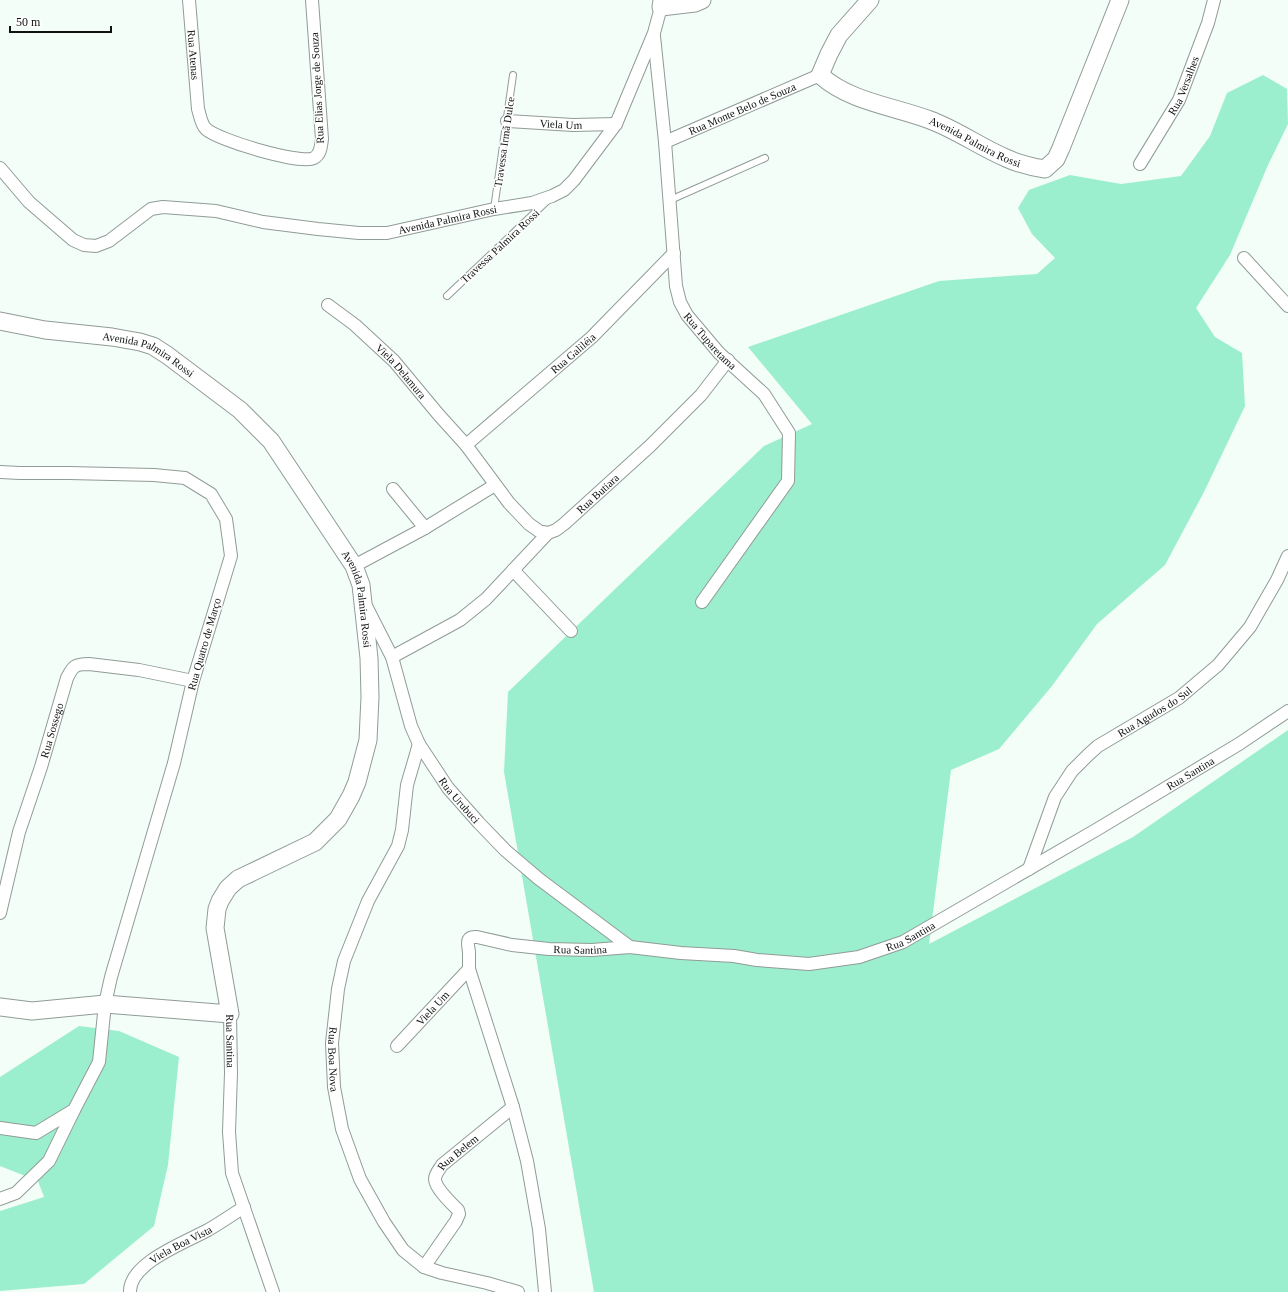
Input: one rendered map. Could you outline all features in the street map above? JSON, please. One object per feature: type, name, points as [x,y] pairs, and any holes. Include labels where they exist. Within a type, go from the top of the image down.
[{"type":"street","name":"Rua Atenas","points":[[189,0],[198,109]]},
{"type":"street","name":"Rua Elias Jorge de Souza","points":[[198,109],[205,128],[212,134],[266,152],[304,159],[312,159],[318,155],[321,148],[322,139],[312,0]]},
{"type":"street","name":"Avenida Palmira Rossi","points":[[0,168],[29,202],[73,240],[84,245],[96,246],[109,241],[151,209],[163,207],[216,212],[263,222],[358,232],[387,232],[494,209],[532,203],[564,190],[574,180],[616,124],[654,33],[662,3],[685,4],[702,0]]},
{"type":"street","points":[[820,75],[839,35],[870,0]]},
{"type":"street","name":"Avenida Palmira Rossi","points":[[820,75],[830,85],[854,96],[931,120],[1007,159],[1045,169],[1056,159],[1061,148],[1120,0]]},
{"type":"street","name":"Rua Versalhes","points":[[1140,164],[1179,100],[1208,23],[1214,0]]},
{"type":"street","name":"Rua Tuparetama","points":[[654,33],[676,286],[680,302],[687,315],[719,353],[764,394],[789,433],[788,481],[702,602]]},
{"type":"street","name":"Rua Monte Belo de Souza","points":[[664,142],[820,75]]},
{"type":"street","name":"Viela Um","points":[[507,121],[573,125],[616,124]]},
{"type":"street","name":"Rua Galiléia","points":[[466,445],[592,337],[674,253]]},
{"type":"street","points":[[1244,258],[1288,306]]},
{"type":"street","name":"Viela Delamura","points":[[328,306],[355,325],[394,361],[466,445]]},
{"type":"street","name":"Avenida Palmira Rossi","points":[[0,321],[45,330],[112,337],[140,342],[153,346],[168,355],[240,410],[271,441],[354,566],[361,585],[369,658],[370,697],[368,740],[357,782],[338,819],[315,842],[238,879],[223,894],[217,909],[215,928],[230,1014]]},
{"type":"street","name":"Rua Butiara","points":[[392,657],[460,620],[486,599],[548,533],[556,530],[564,524],[650,446],[701,395],[728,360]]},
{"type":"street","points":[[466,445],[495,485],[529,524],[539,531],[548,533]]},
{"type":"street","name":"Rua Quatro de Março","points":[[0,472],[154,474],[185,478],[211,494],[226,519],[231,556],[193,681],[174,763],[111,977],[105,1004],[99,1062],[49,1161],[16,1193],[0,1199]]},
{"type":"street","points":[[354,566],[425,528],[495,485]]},
{"type":"street","points":[[393,489],[425,528]]},
{"type":"street","name":"Rua Agudos do Sul","points":[[1029,869],[1055,797],[1072,771],[1098,746],[1179,698],[1218,665],[1250,627],[1277,580],[1288,556]]},
{"type":"street","points":[[513,570],[571,631]]},
{"type":"street","name":"Rua Urubuci","points":[[362,598],[392,657],[412,726],[419,744],[448,788],[479,824],[505,850],[539,879],[630,947]]},
{"type":"street","name":"Rua Sossego","points":[[0,913],[19,832],[41,767],[67,678],[72,668],[80,664],[89,664],[139,670],[193,681]]},
{"type":"street","name":"Rua Santina","points":[[469,969],[469,950],[467,943],[472,937],[512,945],[549,949],[592,950],[630,947],[808,964],[859,957],[903,942],[1239,744],[1288,711]]},
{"type":"street","name":"Rua Boa Nova","points":[[419,744],[407,786],[402,830],[398,846],[368,901],[344,961],[338,989],[332,1043],[334,1087],[342,1129],[360,1179],[372,1203],[396,1242],[403,1250],[424,1267],[518,1292]]},
{"type":"street","points":[[469,969],[513,1107],[527,1161],[539,1229],[545,1292]]},
{"type":"street","name":"Viela Um","points":[[397,1046],[469,969]]},
{"type":"street","name":"Rua Santina","points":[[0,1007],[32,1011],[105,1004],[230,1014],[231,1073],[229,1132],[232,1173],[273,1292]]},
{"type":"street","name":"Rua Belem","points":[[424,1267],[456,1221],[459,1214],[458,1210],[436,1184],[435,1178],[437,1172],[442,1166],[513,1107]]},
{"type":"street","points":[[0,1128],[36,1133],[74,1110]]},
{"type":"street","name":"Viela Boa Vista","points":[[130,1292],[131,1283],[136,1274],[152,1260],[209,1230],[244,1207]]},
{"type":"lane","name":"Travessa Irmã Dulce","points":[[494,209],[513,75]]},
{"type":"lane","points":[[668,201],[765,158]]},
{"type":"lane","name":"Travessa Palmira Rossi","points":[[447,296],[552,196]]},
{"type":"green space","points":[[1263,75],[1287,89],[1288,124],[1268,165],[1230,255],[1196,308],[1215,337],[1242,353],[1245,406],[1204,492],[1165,565],[1097,624],[1052,686],[999,749],[951,770],[929,944],[1133,837],[1288,730],[1288,1292],[594,1292],[504,772],[508,692],[764,446],[812,424],[748,347],[939,281],[1037,274],[1055,258],[1032,234],[1018,208],[1029,190],[1070,175],[1121,184],[1181,176],[1210,136],[1227,93]]},
{"type":"green space","points":[[79,1026],[119,1031],[179,1057],[168,1165],[154,1226],[84,1284],[0,1291],[0,1211],[44,1197],[38,1181],[0,1166],[0,1077]]}]
